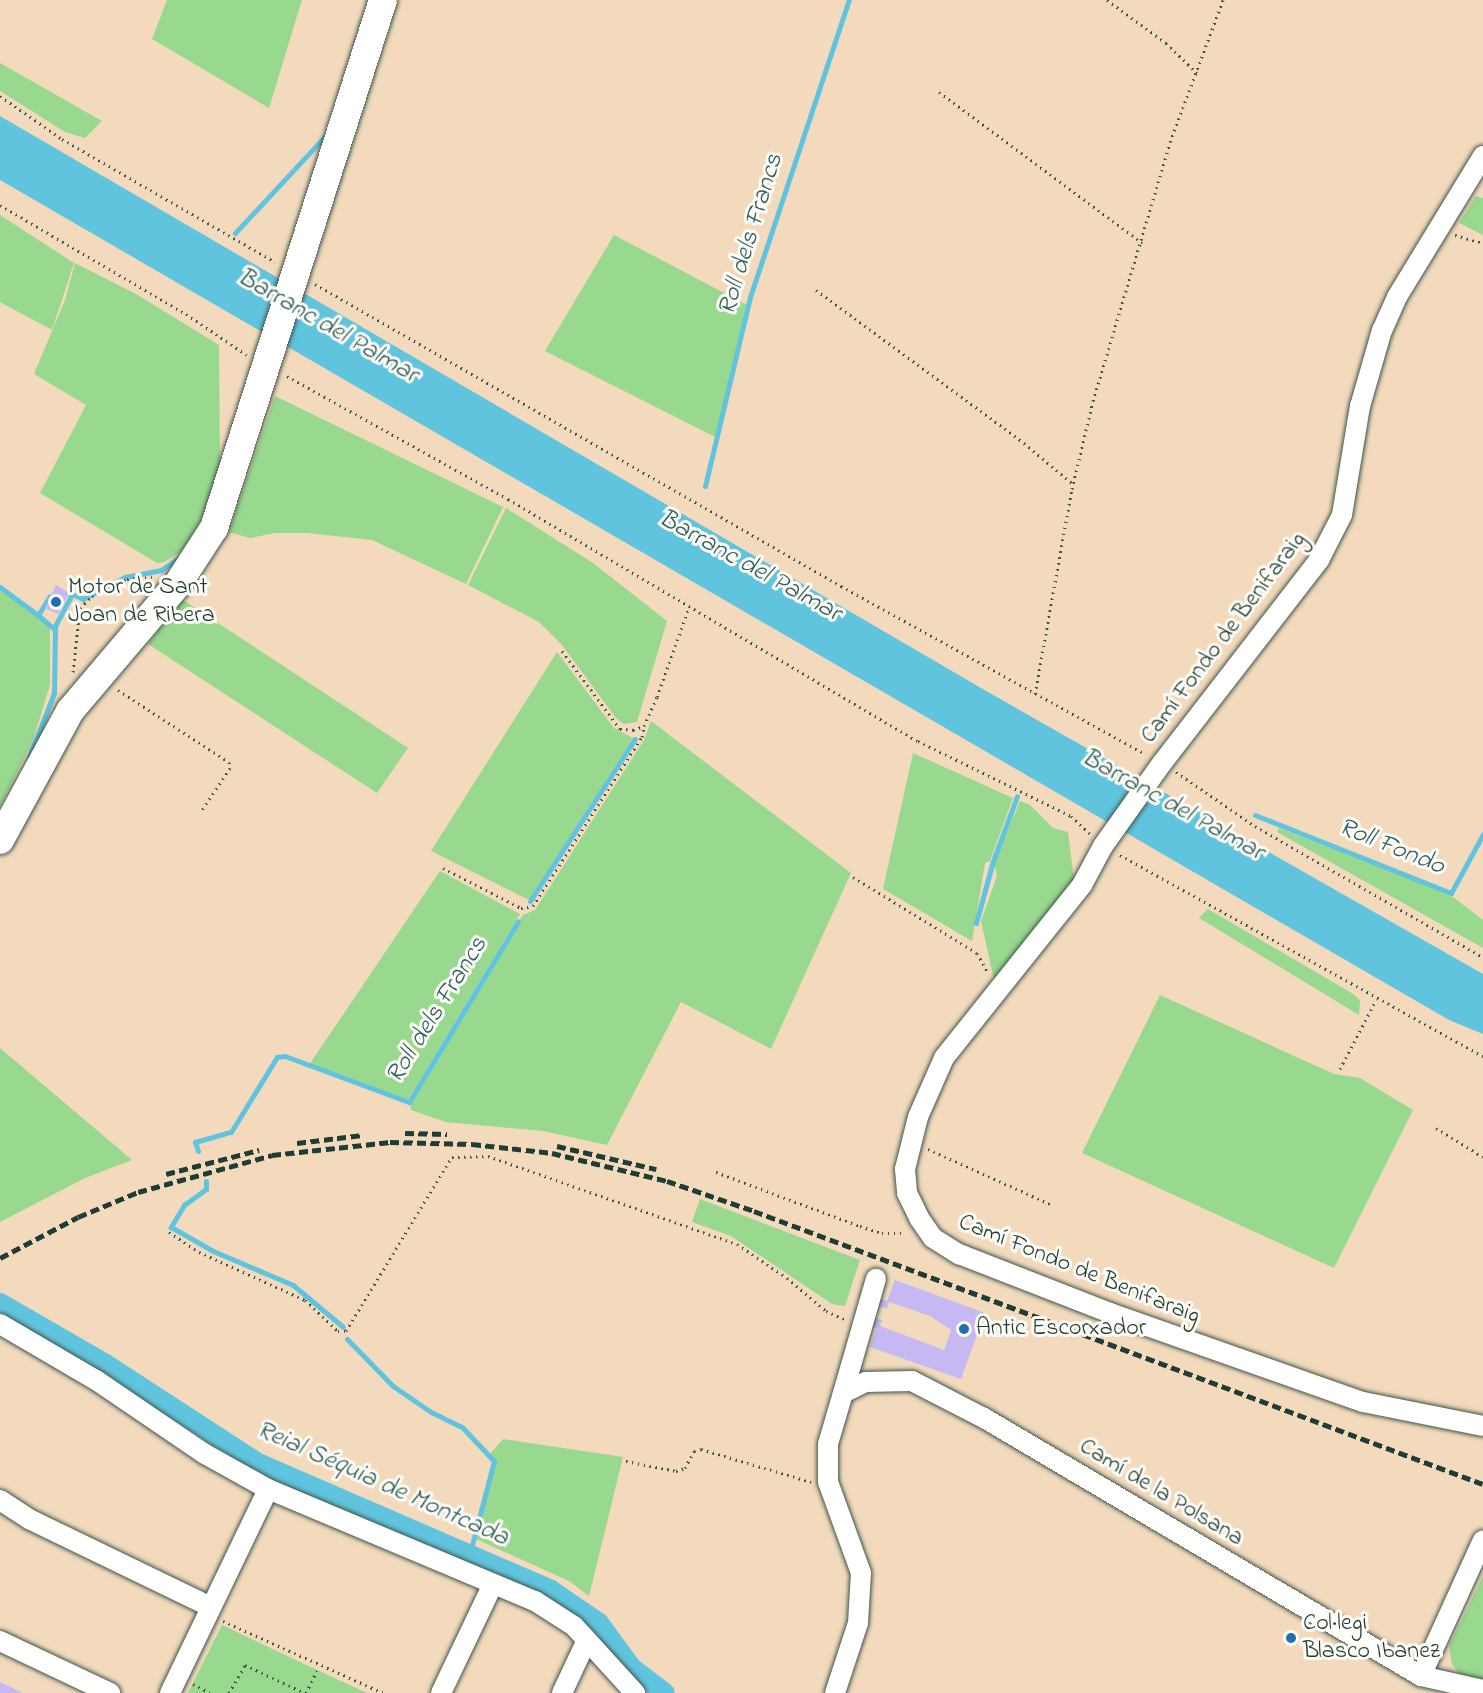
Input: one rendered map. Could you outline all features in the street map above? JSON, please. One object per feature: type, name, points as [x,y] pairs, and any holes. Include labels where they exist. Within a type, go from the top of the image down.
[{"type":"street","points":[[0,840],[70,711],[98,674],[184,576],[214,528],[267,370],[383,0]]},
{"type":"street","name":"Camí Fondo de Benifaraig","points":[[1483,156],[1396,297],[1382,330],[1360,406],[1342,515],[1324,551],[1233,674],[1162,763],[1103,846],[1082,885],[944,1058],[910,1141],[905,1169],[907,1193],[925,1227],[933,1238],[959,1254],[1260,1367],[1363,1402],[1483,1426]]},
{"type":"street","points":[[839,1691],[858,1623],[861,1573],[828,1482],[828,1443],[861,1322],[876,1279]]},
{"type":"street","points":[[4,1326],[268,1489],[492,1586],[535,1601],[574,1626],[586,1642],[635,1693]]},
{"type":"street","name":"Camí de la Polsana","points":[[843,1393],[866,1382],[912,1381],[984,1418],[1425,1685],[1483,1690]]},
{"type":"street","points":[[170,1693],[268,1489]]},
{"type":"street","points":[[0,1500],[29,1519],[210,1611]]},
{"type":"street","points":[[1425,1685],[1483,1540]]},
{"type":"street","points":[[441,1693],[492,1586]]},
{"type":"street","points":[[0,1641],[110,1693]]},
{"type":"street","points":[[562,1693],[586,1642]]},
{"type":"path","points":[[1107,0],[1166,43],[1197,73]]},
{"type":"path","points":[[1035,694],[1073,484],[1099,379],[1142,243],[1170,142],[1223,0]]},
{"type":"path","points":[[939,92],[1142,243]]},
{"type":"path","points":[[0,96],[62,139],[1035,694],[1162,763],[1255,826],[1483,957]]},
{"type":"path","points":[[0,205],[186,314],[267,370],[297,379],[918,741],[1071,816],[1103,846],[1376,1000],[1483,1056]]},
{"type":"path","points":[[1439,230],[1483,243]]},
{"type":"path","points":[[816,290],[1024,443],[1073,484]]},
{"type":"path","points":[[70,711],[80,608],[92,596],[127,579],[184,576]]},
{"type":"path","points":[[443,868],[521,908],[533,906],[642,737],[644,726],[689,606]]},
{"type":"path","points":[[562,651],[620,729],[633,730],[644,726]]},
{"type":"path","points":[[98,674],[123,694],[229,762],[230,768],[200,813]]},
{"type":"path","points":[[853,877],[977,953],[986,964],[993,996]]},
{"type":"path","points":[[1340,1069],[1376,1000]]},
{"type":"path","points":[[1436,1128],[1483,1157]]},
{"type":"path","points":[[910,1141],[1052,1206]]},
{"type":"path","points":[[169,1232],[199,1252],[304,1300],[338,1331],[346,1331],[452,1157],[488,1156],[737,1244],[787,1278],[826,1311],[845,1320],[861,1322]]},
{"type":"path","points":[[716,1172],[882,1233],[898,1234],[925,1227]]},
{"type":"path","points":[[626,1461],[676,1471],[685,1468],[694,1451],[701,1449],[800,1480],[828,1482]]},
{"type":"path","points":[[210,1611],[383,1693]]},
{"type":"path","points":[[229,1693],[245,1665],[306,1693],[317,1670]]},
{"type":"path","points":[[192,1684],[210,1693]]},
{"type":"green space","points":[[167,0],[302,0],[269,108],[152,39]]},
{"type":"green space","points":[[0,63],[102,121],[85,138],[65,132],[0,91]]},
{"type":"green space","points":[[1476,196],[1483,198],[1483,235],[1459,223]]},
{"type":"green space","points":[[0,215],[74,263],[52,330],[0,302]]},
{"type":"green space","points":[[614,235],[747,305],[717,438],[545,351]]},
{"type":"green space","points":[[75,263],[136,294],[219,345],[220,464],[209,502],[188,547],[164,562],[157,563],[40,493],[86,405],[34,374],[65,300]]},
{"type":"green space","points":[[275,396],[503,507],[466,584],[372,540],[308,533],[275,533],[250,538],[229,532]]},
{"type":"green space","points":[[506,508],[593,563],[667,621],[637,722],[624,724],[616,718],[562,645],[539,622],[468,585]]},
{"type":"green space","points":[[0,589],[50,627],[50,685],[33,740],[0,806]]},
{"type":"green space","points":[[183,600],[408,748],[377,793],[148,644]]},
{"type":"green space","points":[[557,652],[614,728],[633,738],[529,900],[431,851]]},
{"type":"green space","points":[[651,721],[851,873],[771,1049],[681,1002],[607,1145],[543,1131],[446,1122],[411,1110],[410,1102],[523,915],[535,910],[644,740]]},
{"type":"green space","points":[[913,753],[1013,798],[990,861],[985,863],[972,941],[883,889]]},
{"type":"green space","points":[[1020,801],[1030,805],[1053,828],[1068,832],[1074,880],[994,980],[981,921],[997,876],[994,863]]},
{"type":"green space","points":[[1279,828],[1449,894],[1483,920],[1483,948],[1277,832]]},
{"type":"green space","points":[[440,871],[520,914],[408,1100],[309,1065]]},
{"type":"green space","points":[[1208,909],[1350,992],[1360,1000],[1359,1015],[1199,918]]},
{"type":"green space","points":[[1160,995],[1334,1074],[1360,1078],[1413,1110],[1334,1268],[1082,1153]]},
{"type":"green space","points":[[0,1048],[132,1160],[85,1178],[0,1222]]},
{"type":"green space","points":[[700,1199],[860,1260],[845,1306],[832,1304],[731,1236],[692,1222]]},
{"type":"green space","points":[[503,1439],[623,1457],[589,1596],[569,1581],[476,1539],[496,1461],[490,1454]]},
{"type":"green space","points":[[1483,1576],[1483,1683],[1461,1677],[1452,1664],[1449,1646]]},
{"type":"green space","points":[[222,1625],[317,1670],[367,1693],[188,1693]]},
{"type":"water","name":"Barranc del Palmar","points":[[0,116],[981,688],[1483,974],[1483,1034],[1449,1020],[0,180]]},
{"type":"building","name":"Motor de Sant Joan de Ribera","points":[[56,585],[69,593],[58,614],[45,608]]},
{"type":"building","name":"Antic Escorxador","points":[[895,1280],[985,1313],[961,1379],[870,1347],[877,1328],[871,1326],[874,1318],[882,1320],[880,1326],[944,1350],[951,1330],[930,1316],[889,1302],[887,1309],[879,1306],[881,1299],[887,1301]]},
{"type":"building","points":[[0,1682],[23,1693],[0,1693]]},
{"type":"waterway","name":"Roll dels Francs","points":[[705,486],[750,297],[849,0]]},
{"type":"waterway","points":[[235,233],[328,133]]},
{"type":"waterway","points":[[29,757],[54,693],[55,626],[72,594],[83,599],[125,577],[161,570],[179,558]]},
{"type":"waterway","points":[[0,587],[38,615],[50,596]]},
{"type":"waterway","points":[[38,615],[54,629]]},
{"type":"waterway","name":"Roll dels Francs","points":[[530,901],[635,739]]},
{"type":"waterway","name":"Roll Fondo","points":[[976,923],[993,861],[1017,796]]},
{"type":"waterway","name":"Roll Fondo","points":[[1255,815],[1451,893],[1483,834]]},
{"type":"waterway","name":"Roll dels Francs","points":[[198,1151],[195,1142],[231,1132],[277,1057],[285,1056],[409,1102],[518,921]]},
{"type":"waterway","points":[[206,1181],[206,1189],[184,1205],[171,1227],[213,1251],[293,1285],[343,1327]]},
{"type":"waterway","name":"Reial Séquia de Montcada","points":[[0,1303],[104,1363],[258,1463],[551,1590],[599,1623],[632,1668],[665,1693]]},
{"type":"waterway","points":[[347,1339],[393,1386],[431,1412],[462,1427],[494,1461],[469,1556]]},
{"type":"railway","points":[[405,1133],[447,1134]]},
{"type":"railway","points":[[297,1143],[363,1135]]},
{"type":"railway","points":[[0,1258],[78,1217],[138,1192],[272,1155],[390,1142],[472,1144],[552,1153],[667,1181],[754,1211],[1483,1484]]},
{"type":"railway","points":[[557,1146],[656,1169]]},
{"type":"railway","points":[[166,1174],[259,1150]]},
{"type":"place","name":"Motor de Sant Joan de Ribera","points":[[56,602]]},
{"type":"place","name":"Antic Escorxador","points":[[964,1329]]},
{"type":"place","name":"Col·legi Blasco Ibanez","points":[[1291,1638]]}]
